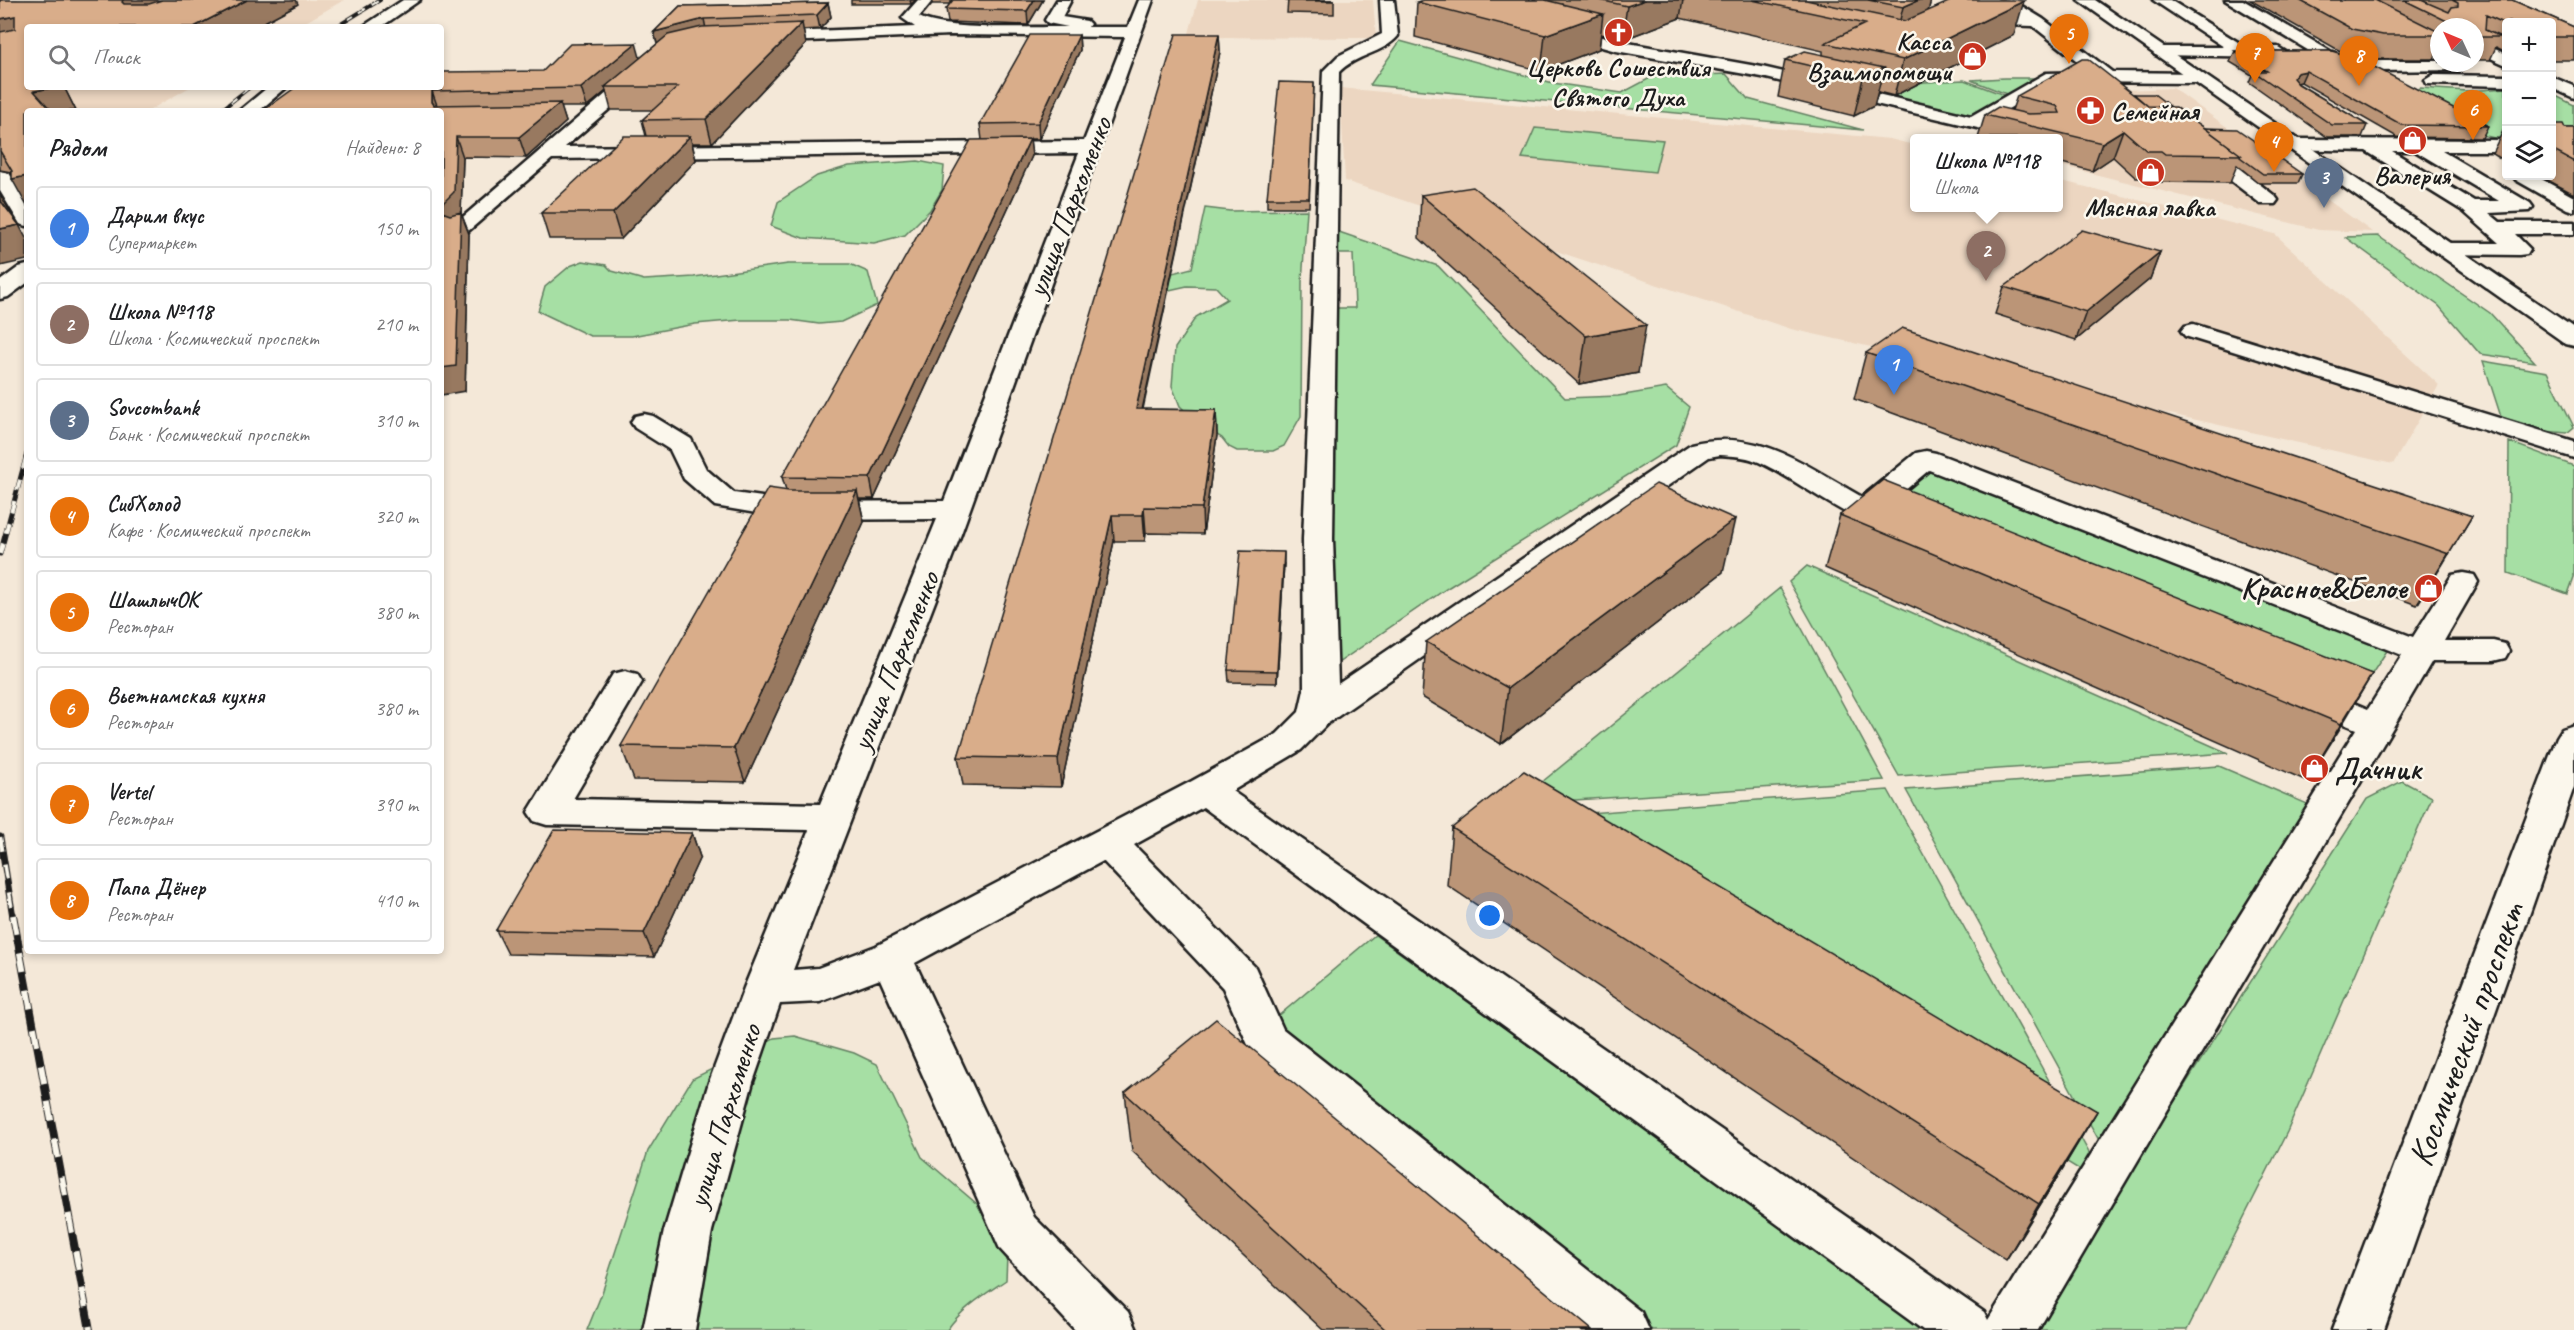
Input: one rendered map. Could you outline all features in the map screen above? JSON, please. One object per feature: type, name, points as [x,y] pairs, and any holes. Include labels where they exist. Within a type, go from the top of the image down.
[{"type":"street","points":[[375,24],[413,0]]},
{"type":"street","points":[[926,0],[910,18],[923,26],[951,30]]},
{"type":"street","points":[[1064,0],[1053,20],[1085,25],[1097,32]]},
{"type":"street","name":"улица Пархоменко","points":[[669,1330],[688,1231],[732,1082],[765,988],[954,510],[1146,0]]},
{"type":"street","points":[[2008,0],[2109,78]]},
{"type":"street","points":[[2085,0],[2574,339]]},
{"type":"street","points":[[2160,0],[2243,52]]},
{"type":"street","points":[[2232,0],[2335,59],[2367,65],[2430,65]]},
{"type":"street","points":[[1315,716],[1321,690],[1318,539],[1331,71],[1340,60],[1376,45],[1390,36],[1391,4]]},
{"type":"street","points":[[1958,18],[2038,22]]},
{"type":"street","points":[[1539,26],[1616,46],[1762,72],[2024,134]]},
{"type":"street","points":[[742,39],[951,30],[1134,32]]},
{"type":"street","points":[[2484,49],[2502,58]]},
{"type":"street","points":[[2161,52],[2322,52]]},
{"type":"street","points":[[459,229],[659,57]]},
{"type":"street","points":[[1650,69],[1762,72]]},
{"type":"street","points":[[1973,122],[2052,77],[2198,78]]},
{"type":"street","points":[[2085,78],[2111,98]]},
{"type":"street","points":[[2415,80],[2502,81]]},
{"type":"street","points":[[2556,81],[2574,81]]},
{"type":"street","points":[[2556,83],[2574,93]]},
{"type":"street","points":[[252,108],[275,90]]},
{"type":"street","points":[[570,115],[593,114]]},
{"type":"street","points":[[2361,126],[2392,145]]},
{"type":"street","points":[[2180,132],[2268,200]]},
{"type":"street","points":[[2295,145],[2502,145]]},
{"type":"street","points":[[2370,145],[2470,207],[2519,249]]},
{"type":"street","points":[[2419,145],[2523,207]]},
{"type":"street","points":[[2472,145],[2502,164]]},
{"type":"street","points":[[548,153],[1091,147]]},
{"type":"street","points":[[0,177],[24,215]]},
{"type":"street","points":[[2530,180],[2574,206]]},
{"type":"street","points":[[2470,207],[2574,206]]},
{"type":"street","points":[[2497,228],[2574,228]]},
{"type":"street","points":[[2446,249],[2541,249]]},
{"type":"street","points":[[0,279],[24,279]]},
{"type":"street","points":[[0,293],[24,281]]},
{"type":"street","points":[[2193,331],[2574,450]]},
{"type":"street","points":[[644,422],[681,445],[694,473],[725,500],[797,511],[954,510]]},
{"type":"street","points":[[765,988],[820,985],[891,957],[1205,790],[1289,742],[1315,716],[1701,450],[1720,447],[1743,448],[1768,456],[1864,510],[1919,532]]},
{"type":"street","points":[[1864,510],[1926,459],[2421,651],[2493,651]]},
{"type":"street","points":[[2009,1330],[2463,582]]},
{"type":"street","points":[[624,682],[547,812],[833,817]]},
{"type":"street","points":[[2278,684],[2377,725]]},
{"type":"street","name":"Космический проспект","points":[[2358,1330],[2574,737]]},
{"type":"street","points":[[1205,790],[1966,1330]]},
{"type":"street","points":[[1108,842],[1240,980],[1267,1041],[1623,1330]]},
{"type":"street","points":[[891,957],[1017,1233],[1110,1330]]},
{"type":"shaded area","points":[[0,0],[344,0],[302,24],[24,24],[24,90],[185,90],[153,108],[26,108]]},
{"type":"shaded area","points":[[1198,0],[1373,0],[1376,38],[1188,37]]},
{"type":"shaded area","points":[[1340,88],[1890,139],[1910,144],[1910,212],[2063,212],[2063,181],[2275,234],[2439,385],[2393,464],[1791,329],[1345,181]]},
{"type":"shaded area","points":[[2173,88],[2372,232],[2319,230],[2063,166],[2063,134],[2055,134],[2124,90]]},
{"type":"green space","points":[[1400,41],[1553,83],[1622,93],[1652,77],[1726,74],[1748,99],[1863,130],[1370,85]]},
{"type":"green space","points":[[2050,78],[2014,97],[1971,80]]},
{"type":"green space","points":[[1964,80],[2012,98],[1969,119],[1829,87]]},
{"type":"green space","points":[[2420,88],[2468,91],[2502,88],[2502,140],[2478,134],[2414,92]]},
{"type":"green space","points":[[2556,96],[2574,105],[2574,142],[2556,142]]},
{"type":"green space","points":[[1535,128],[1663,140],[1655,172],[1522,158]]},
{"type":"green space","points":[[918,161],[944,166],[942,190],[930,210],[905,235],[874,243],[803,238],[771,226],[778,202],[817,176],[849,166]]},
{"type":"green space","points":[[1205,208],[1230,211],[1307,210],[1302,282],[1301,416],[1284,446],[1273,451],[1237,451],[1229,447],[1222,438],[1198,423],[1180,406],[1172,386],[1175,348],[1196,317],[1227,299],[1216,287],[1187,286],[1156,293],[1161,276],[1192,268]]},
{"type":"green space","points":[[1339,232],[1438,266],[1565,398],[1618,396],[1666,388],[1689,407],[1676,445],[1449,587],[1332,667],[1330,308],[1355,308],[1353,254],[1330,254],[1330,233]]},
{"type":"green space","points":[[2378,236],[2490,313],[2535,362],[2480,354],[2439,306],[2345,237]]},
{"type":"green space","points":[[583,261],[606,265],[612,271],[644,280],[694,277],[788,264],[850,264],[868,272],[877,305],[841,322],[819,324],[790,320],[741,320],[695,324],[632,336],[590,336],[538,311],[545,287],[570,266]]},
{"type":"green space","points":[[2483,361],[2547,372],[2574,427],[2567,433],[2544,431],[2502,420]]},
{"type":"green space","points":[[2509,442],[2574,466],[2574,577],[2568,594],[2508,573]]},
{"type":"green space","points":[[1929,467],[2390,646],[2353,703],[1879,507]]},
{"type":"green space","points":[[1807,566],[2228,753],[1899,776],[1789,582]]},
{"type":"green space","points":[[1780,588],[1884,780],[1515,804]]},
{"type":"green space","points":[[2219,766],[2319,809],[2106,1153],[1906,790]]},
{"type":"green space","points":[[2402,781],[2432,797],[2287,1132],[2187,1330],[2029,1330],[2367,799]]},
{"type":"green space","points":[[1888,790],[2093,1160],[2085,1173],[1510,819]]},
{"type":"green space","points":[[1375,935],[1925,1330],[1652,1330],[1270,1023]]},
{"type":"green space","points":[[795,1036],[854,1053],[877,1064],[922,1157],[977,1204],[1007,1256],[1006,1280],[966,1308],[947,1330],[587,1330],[602,1293],[648,1151],[692,1079],[774,1038]]},
{"type":"building","points":[[0,0],[123,0],[124,4],[149,4],[162,0],[247,0],[200,24],[24,24],[24,90],[40,90],[34,91],[49,108],[24,108],[24,177],[12,179],[12,171],[0,151],[0,32],[15,29],[15,16],[0,19]]},
{"type":"building","points":[[953,0],[1034,0],[1027,11],[946,9]]},
{"type":"building","points":[[1334,0],[1334,1],[1287,1]]},
{"type":"building","points":[[1424,0],[1545,0],[1603,14],[1545,35],[1417,2]]},
{"type":"building","points":[[1599,0],[1645,0],[1627,6]]},
{"type":"building","points":[[1752,0],[1806,0],[1905,21],[1953,0],[2024,1],[1903,60],[1825,43],[1865,24]]},
{"type":"building","points":[[1868,0],[1919,0],[1903,7]]},
{"type":"building","points":[[2299,0],[2375,0],[2430,28],[2430,35],[2383,35],[2352,29]]},
{"type":"building","points":[[2404,0],[2421,0],[2449,12],[2452,7],[2458,6],[2458,3],[2452,0],[2512,0],[2553,18],[2502,18],[2502,22],[2486,15],[2485,30],[2501,37],[2484,37],[2484,18],[2441,18]]},
{"type":"building","points":[[828,3],[817,15],[704,19],[654,32],[680,6]]},
{"type":"building","points":[[2556,19],[2574,27],[2574,37],[2556,37]]},
{"type":"building","points":[[802,23],[706,119],[642,120],[678,87],[605,87],[668,35],[702,27]]},
{"type":"building","points":[[1176,34],[1219,34],[1136,409],[1216,410],[1202,508],[1144,507],[1143,515],[1112,515],[1058,759],[958,757]]},
{"type":"building","points":[[1030,35],[1079,35],[1038,123],[980,124]]},
{"type":"building","points":[[636,43],[581,88],[432,91],[434,105],[560,103],[519,137],[456,137],[454,192],[444,202],[444,108],[267,108],[292,90],[444,90],[444,72],[543,71],[570,44]]},
{"type":"building","points":[[1805,51],[1884,68],[1863,78],[1785,60]]},
{"type":"building","points":[[2235,51],[2332,51],[2361,60],[2488,126],[2402,125],[2306,71],[2297,73],[2293,78],[2298,84],[2367,125],[2332,125],[2253,71],[2267,71]]},
{"type":"building","points":[[2082,59],[2088,59],[2148,106],[2176,107],[2241,155],[2165,154],[2161,151],[2147,151],[2123,130],[2102,143],[1985,115],[1998,107],[2028,114],[2060,113],[2057,106],[2017,96]]},
{"type":"building","points":[[1279,82],[1314,83],[1309,198],[1267,198]]},
{"type":"building","points":[[2134,94],[2154,94],[2171,107],[2148,106]]},
{"type":"building","points":[[2556,124],[2563,124],[2565,128],[2574,128],[2574,162],[2556,152]]},
{"type":"building","points":[[2205,128],[2237,129],[2302,174],[2263,174]]},
{"type":"building","points":[[624,136],[690,136],[613,213],[541,213]]},
{"type":"building","points":[[1030,139],[870,478],[782,477],[971,140]]},
{"type":"building","points":[[1473,187],[1646,325],[1586,336],[1421,195]]},
{"type":"building","points":[[0,200],[19,225],[0,229]]},
{"type":"building","points":[[461,212],[456,366],[444,368],[444,213],[450,215]]},
{"type":"building","points":[[2082,230],[2160,252],[2086,312],[2004,287]]},
{"type":"building","points":[[1902,328],[2472,516],[2449,554],[1866,353]]},
{"type":"building","points":[[1883,480],[2372,674],[2341,724],[1840,515]]},
{"type":"building","points":[[1656,484],[1735,519],[1508,688],[1426,642]]},
{"type":"building","points":[[768,488],[789,491],[857,491],[734,748],[621,746]]},
{"type":"building","points":[[1240,551],[1284,552],[1277,671],[1228,670]]},
{"type":"building","points":[[1524,771],[2097,1111],[2039,1204],[1452,828]]},
{"type":"building","points":[[554,830],[692,833],[644,933],[496,930]]},
{"type":"building","points":[[1216,1019],[1592,1330],[1386,1330],[1125,1093]]},
{"type":"railway","points":[[341,24],[380,0]]},
{"type":"railway","points":[[224,108],[246,90]]},
{"type":"railway","points":[[0,554],[24,465]]},
{"type":"railway","points":[[0,837],[13,917]]},
{"type":"railway","points":[[13,915],[90,1330]]},
{"type":"place","name":"Церковь Сошествия Святого Духа","points":[[1618,33]]},
{"type":"place","name":"Касса Взаимопомощи","points":[[1972,56]]},
{"type":"place","name":"ШашлычОК","points":[[2069,64]]},
{"type":"place","name":"Vertel","points":[[2255,83]]},
{"type":"place","name":"Папа Дёнер","points":[[2359,86]]},
{"type":"place","name":"Семейная","points":[[2090,111]]},
{"type":"place","name":"Вьетнамская кухня","points":[[2473,140]]},
{"type":"place","name":"Валерия","points":[[2412,141]]},
{"type":"place","name":"СибХолод","points":[[2274,172]]},
{"type":"place","name":"Мясная лавка","points":[[2150,173]]},
{"type":"place","name":"Sovcombank","points":[[2324,208]]},
{"type":"place","name":"Школа №118","points":[[1986,281]]},
{"type":"place","name":"Дарим вкус","points":[[1894,395]]},
{"type":"place","name":"Красное&Белое","points":[[2428,588]]},
{"type":"place","name":"Дачник","points":[[2314,769]]}]
